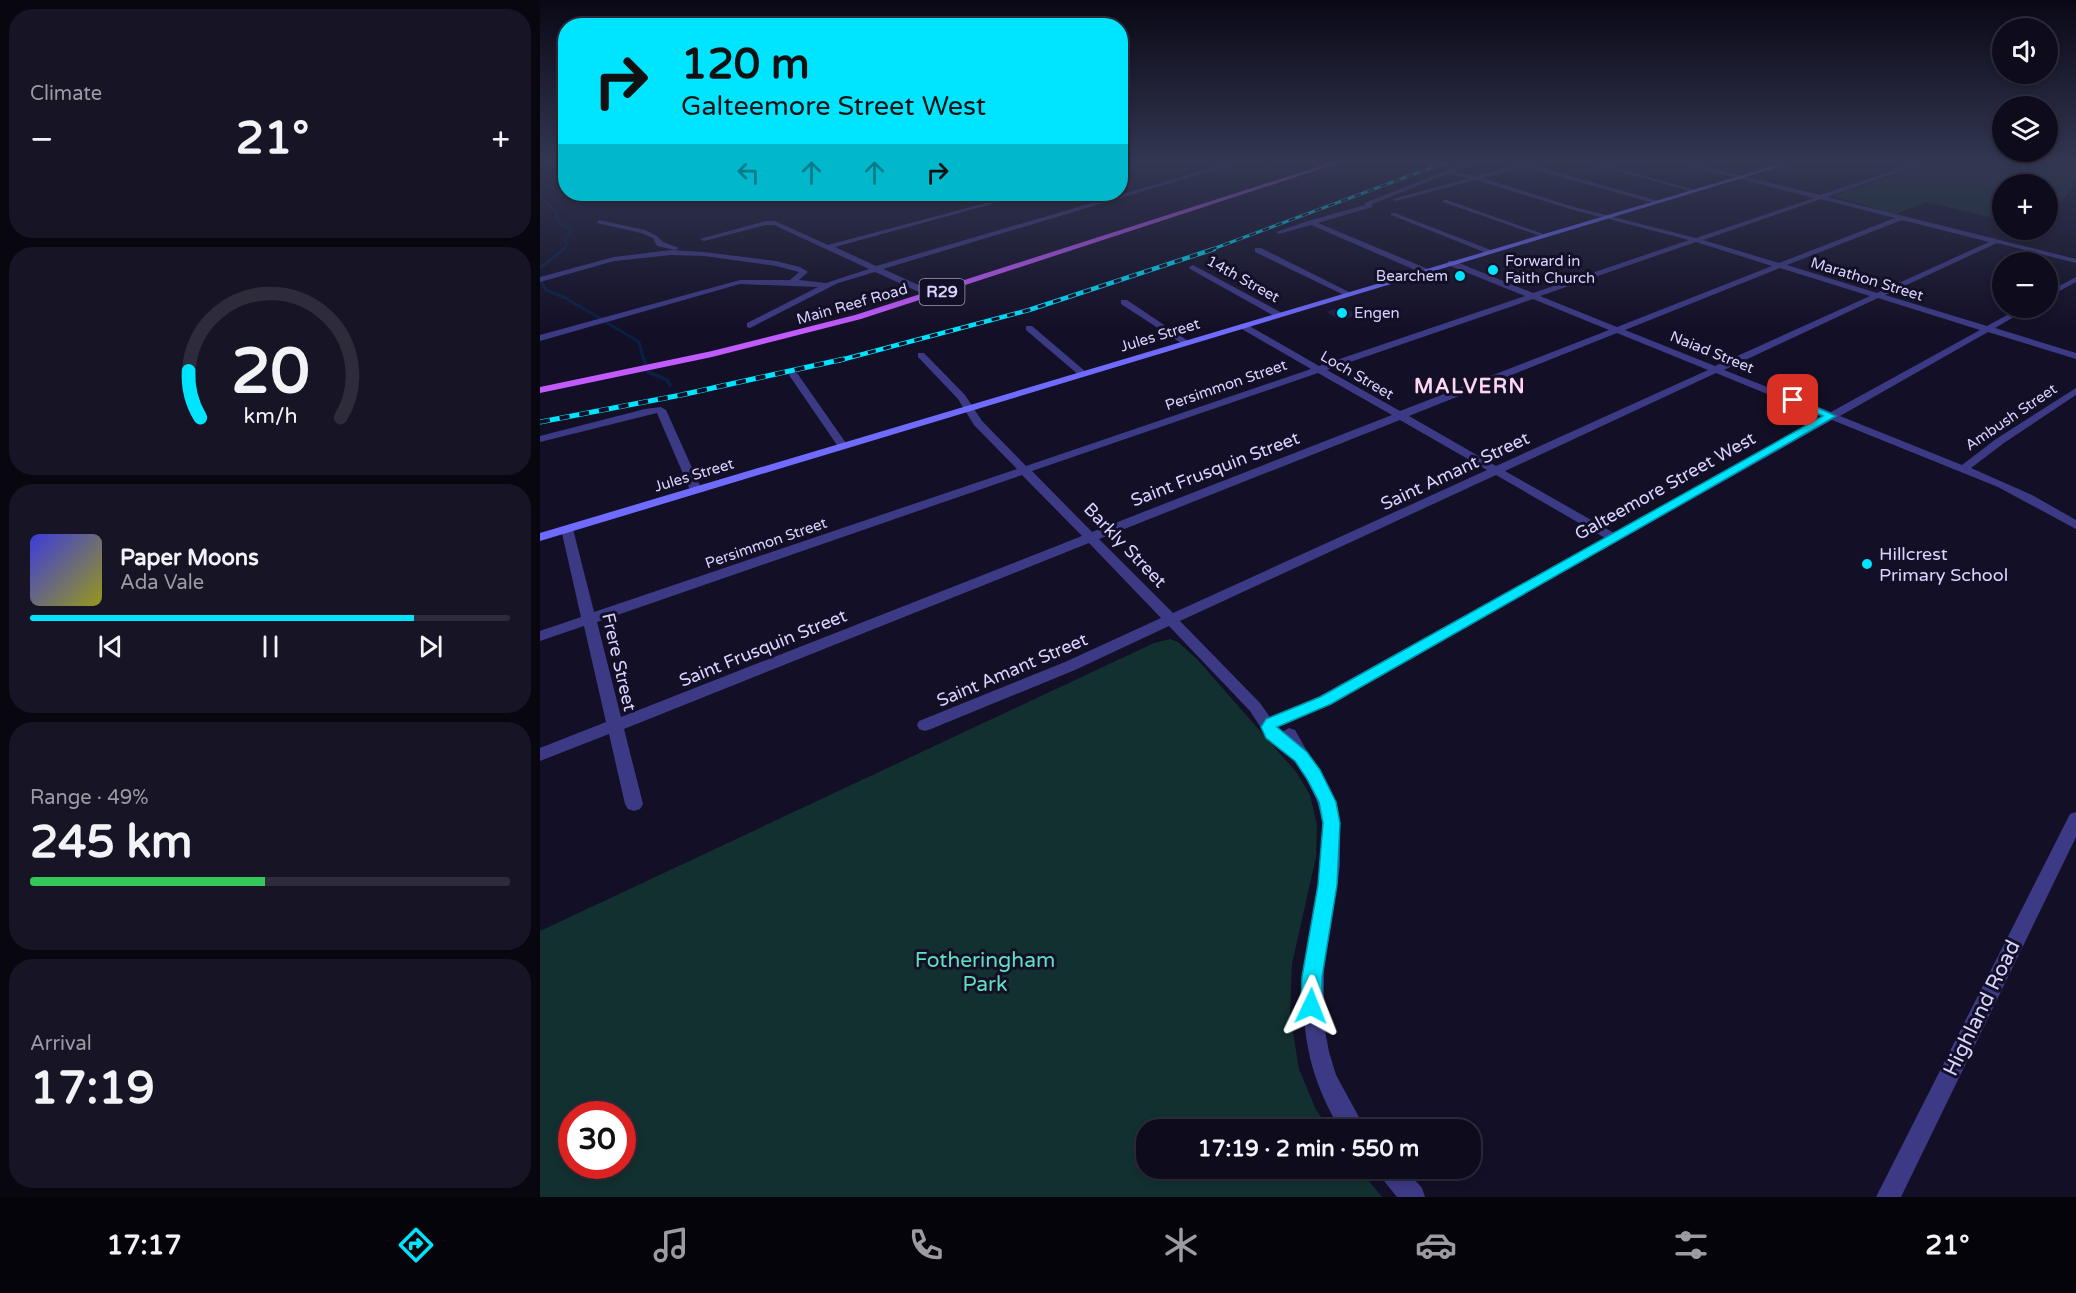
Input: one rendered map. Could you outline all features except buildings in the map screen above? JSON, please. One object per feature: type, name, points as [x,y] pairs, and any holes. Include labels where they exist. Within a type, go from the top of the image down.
[{"type":"main road","name":"Main Reef Road","points":[[540,390],[788,336],[933,294],[1164,219]]},
{"type":"main road","name":"Jules Street","points":[[540,537],[1601,219]]},
{"type":"street","points":[[828,247],[933,219]]},
{"type":"street","points":[[750,325],[826,285],[1045,219]]},
{"type":"street","points":[[1279,232],[1323,219]]},
{"type":"street","points":[[1406,219],[1492,252]]},
{"type":"street","points":[[1496,219],[1545,236]]},
{"type":"street","name":"Marathon Street","points":[[1620,219],[2076,356]]},
{"type":"street","name":"Persimmon Street","points":[[540,636],[1758,219]]},
{"type":"street","name":"Saint Frusquin Street","points":[[540,755],[1901,219]]},
{"type":"street","points":[[1906,219],[2076,261]]},
{"type":"street","points":[[599,222],[643,231],[655,237],[660,244],[689,253]]},
{"type":"street","points":[[1310,222],[1425,272]]},
{"type":"street","points":[[704,239],[771,223],[933,294]]},
{"type":"street","name":"Saint Amant Street","points":[[925,725],[1070,666],[1170,621],[1996,241]]},
{"type":"street","points":[[1258,250],[1350,294]]},
{"type":"street","points":[[540,280],[617,258],[689,253],[774,264],[804,272],[792,282]]},
{"type":"street","name":"Naiad Street","points":[[1451,264],[1964,469],[2028,497],[2076,525]]},
{"type":"street","name":"14th Street","points":[[1193,267],[1279,315]]},
{"type":"street","points":[[2058,289],[2076,279]]},
{"type":"street","points":[[540,338],[736,282],[792,282],[826,285]]},
{"type":"street","points":[[1124,302],[1187,343]]},
{"type":"street","name":"Galteemore Street West","points":[[1281,728],[1325,700],[2007,318]]},
{"type":"street","name":"Loch Street","points":[[1243,326],[1614,537]]},
{"type":"street","points":[[1029,328],[1083,374]]},
{"type":"street","name":"Barkly Street","points":[[921,355],[962,398],[978,423],[1255,707],[1281,728],[1322,790],[1331,823],[1328,885],[1312,977],[1311,1006],[1315,1042],[1332,1094],[1348,1119]]},
{"type":"street","points":[[794,375],[843,446]]},
{"type":"street","name":"Ambush Street","points":[[1964,469],[2000,441],[2076,391]]},
{"type":"street","points":[[540,439],[655,409],[662,410],[696,490]]},
{"type":"street","name":"Frere Street","points":[[567,529],[634,804]]},
{"type":"street","name":"Highland Road","points":[[1888,1197],[2076,819]]},
{"type":"street","points":[[1397,1179],[1413,1197]]},
{"type":"green space","name":"Fotheringham Park","points":[[1170,639],[1178,642],[1197,659],[1297,773],[1310,795],[1317,825],[1316,857],[1292,964],[1290,1014],[1299,1069],[1316,1110],[1323,1119],[1136,1119],[1136,1179],[1367,1179],[1382,1197],[540,1197],[540,931],[1154,643]]},
{"type":"waterway","points":[[558,219],[559,223],[572,230],[565,239],[567,245],[563,249]]},
{"type":"waterway","points":[[540,268],[563,249]]},
{"type":"waterway","points":[[540,280],[546,290],[568,299]]},
{"type":"waterway","points":[[570,301],[603,320]]},
{"type":"waterway","points":[[604,321],[639,342],[644,361]]},
{"type":"waterway","points":[[644,359],[645,363]]},
{"type":"waterway","points":[[648,372],[667,380],[670,385]]},
{"type":"railway","points":[[1210,250],[1294,219]]},
{"type":"railway","points":[[837,361],[1029,310],[1214,249]]},
{"type":"railway","points":[[540,422],[681,395],[844,359]]},
{"type":"place","name":"Forward in Faith Church","points":[[1493,270]]},
{"type":"place","name":"Bearchem","points":[[1460,276]]},
{"type":"place","name":"Engen","points":[[1342,313]]},
{"type":"place","name":"Hillcrest Primary School","points":[[1867,564]]},
{"type":"district","name":"MALVERN","points":[[1470,387]]},
{"type":"route","points":[[1311,1006],[1312,977],[1328,885],[1331,823],[1327,802],[1314,775],[1301,757],[1272,734],[1269,727],[1272,723],[1325,700],[1831,416],[1793,400]]}]
